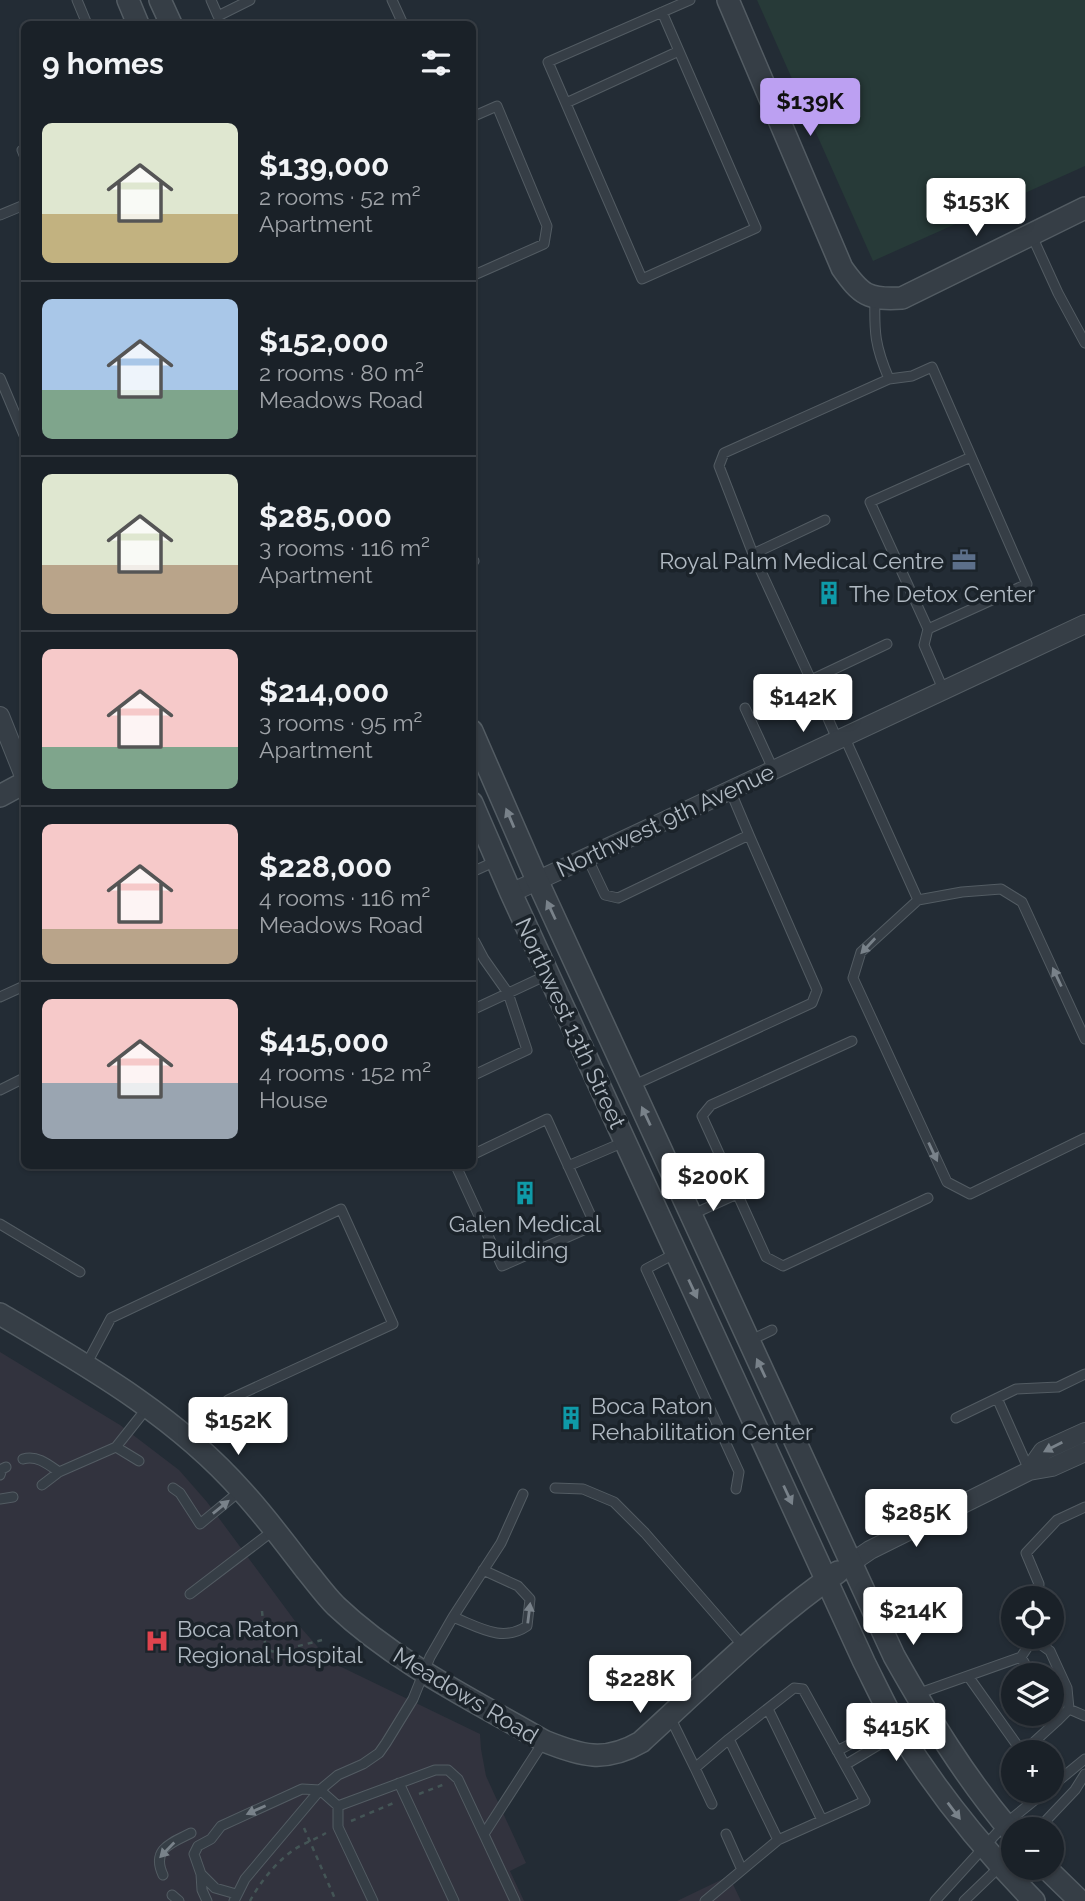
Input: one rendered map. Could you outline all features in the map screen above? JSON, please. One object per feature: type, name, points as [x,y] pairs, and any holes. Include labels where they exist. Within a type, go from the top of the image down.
[{"type":"street","points":[[128,0],[137,21]]},
{"type":"street","points":[[160,0],[170,21]]},
{"type":"street","points":[[728,0],[842,268],[856,287],[873,297],[902,298],[1085,208]]},
{"type":"street","name":"Northwest 9th Avenue","points":[[511,892],[1085,624]]},
{"type":"street","points":[[0,716],[21,779]]},
{"type":"street","name":"Northwest 13th Street","points":[[476,740],[537,880],[894,1656],[947,1746],[1001,1818]]},
{"type":"street","points":[[0,796],[21,786]]},
{"type":"street","name":"Northwest 13th Street","points":[[476,812],[864,1662],[897,1726],[952,1809],[984,1848],[1001,1857]]},
{"type":"street","name":"Meadows Road","points":[[0,1314],[86,1365],[175,1426],[242,1490],[335,1605],[380,1643],[424,1672],[544,1741],[576,1753],[611,1755],[641,1742],[744,1647],[810,1592],[851,1563]]},
{"type":"street","points":[[1029,1471],[1043,1451],[1085,1432]]},
{"type":"street","points":[[851,1563],[870,1550],[1029,1471],[1052,1467],[1085,1452]]},
{"type":"street","name":"Northwest 13th Street","points":[[1020,1880],[1034,1901]]},
{"type":"street","points":[[1058,1880],[1080,1901]]},
{"type":"lane","points":[[77,0],[86,21]]},
{"type":"lane","points":[[211,0],[216,20],[250,0]]},
{"type":"lane","points":[[392,0],[402,21]]},
{"type":"lane","points":[[662,12],[756,228],[642,279],[548,62],[662,12],[690,0]]},
{"type":"lane","points":[[566,103],[679,51]]},
{"type":"lane","points":[[476,115],[497,106],[547,226],[544,244],[476,274]]},
{"type":"lane","points":[[0,215],[21,206]]},
{"type":"lane","points":[[1032,234],[1058,293],[1085,343]]},
{"type":"lane","points":[[873,297],[877,350],[889,379]]},
{"type":"lane","points":[[918,900],[753,554],[719,466],[724,453],[889,379],[912,376],[932,367],[1027,584],[928,629]]},
{"type":"lane","points":[[0,378],[21,428]]},
{"type":"lane","points":[[943,689],[924,645],[928,629],[870,502],[971,457]]},
{"type":"lane","points":[[753,554],[825,520]]},
{"type":"lane","points":[[811,680],[887,644]]},
{"type":"lane","points":[[746,708],[773,769]]},
{"type":"lane","points":[[632,1086],[812,1003],[817,990],[730,790]]},
{"type":"lane","points":[[587,857],[604,895],[618,898],[749,835]]},
{"type":"lane","points":[[476,870],[497,861]]},
{"type":"lane","points":[[1085,1039],[1022,902],[1001,889],[962,892],[918,900],[861,952],[853,978],[947,1182],[970,1194],[1085,1138]]},
{"type":"lane","points":[[476,944],[508,993],[527,1049],[476,1074]]},
{"type":"lane","points":[[476,1008],[549,974]]},
{"type":"lane","points":[[0,997],[21,987]]},
{"type":"lane","points":[[852,1041],[712,1105],[702,1116],[766,1257],[783,1266],[928,1198]]},
{"type":"lane","points":[[0,1090],[21,1080]]},
{"type":"lane","points":[[457,1169],[502,1266],[595,1225],[547,1119],[476,1152]]},
{"type":"lane","points":[[568,1166],[625,1141]]},
{"type":"lane","points":[[691,1215],[737,1194]]},
{"type":"lane","points":[[86,1365],[111,1318],[341,1209],[393,1324],[228,1400],[194,1443]]},
{"type":"lane","points":[[0,1224],[80,1272]]},
{"type":"lane","points":[[677,1253],[646,1269],[739,1472],[736,1489]]},
{"type":"lane","points":[[749,1341],[772,1330]]},
{"type":"lane","points":[[956,1418],[1016,1389],[1058,1387],[1085,1374]]},
{"type":"lane","points":[[997,1398],[1029,1471]]},
{"type":"lane","points":[[42,1485],[60,1472],[116,1447],[148,1407]]},
{"type":"lane","points":[[116,1447],[139,1461]]},
{"type":"lane","points":[[23,1458],[39,1459],[60,1472]]},
{"type":"lane","points":[[173,1488],[180,1493],[200,1524],[242,1490]]},
{"type":"lane","points":[[555,1488],[583,1489],[614,1502],[645,1533],[744,1647]]},
{"type":"lane","points":[[201,1874],[215,1888],[235,1898],[245,1879],[320,1790],[338,1775],[363,1764],[379,1753],[413,1699],[430,1657],[453,1617],[501,1543],[523,1494]]},
{"type":"lane","points":[[0,1499],[13,1497]]},
{"type":"lane","points":[[1039,1586],[1026,1553],[1057,1520],[1085,1507]]},
{"type":"lane","points":[[190,1594],[274,1530]]},
{"type":"lane","points":[[453,1617],[497,1634],[516,1634],[527,1626],[530,1599],[518,1586],[483,1570]]},
{"type":"lane","points":[[916,1695],[1021,1657],[1026,1649]]},
{"type":"lane","points":[[1048,1649],[1067,1688],[1069,1709]]},
{"type":"lane","points":[[1021,1657],[1024,1663]]},
{"type":"lane","points":[[968,1676],[1014,1740]]},
{"type":"lane","points":[[695,1768],[793,1688],[803,1689],[865,1801],[778,1840],[705,1901]]},
{"type":"lane","points":[[768,1709],[822,1820]]},
{"type":"lane","points":[[1069,1709],[1085,1716]]},
{"type":"lane","points":[[1064,1714],[1069,1709]]},
{"type":"lane","points":[[670,1716],[712,1804]]},
{"type":"lane","points":[[837,1751],[879,1729],[897,1726]]},
{"type":"lane","points":[[845,1765],[885,1741],[897,1726]]},
{"type":"lane","points":[[1036,1740],[1052,1726]]},
{"type":"lane","points":[[729,1739],[778,1840]]},
{"type":"lane","points":[[484,1835],[544,1741]]},
{"type":"lane","points":[[1064,1776],[1085,1759]]},
{"type":"lane","points":[[338,1806],[435,1770],[448,1770],[458,1779],[514,1901]]},
{"type":"lane","points":[[1050,1817],[1076,1790],[1085,1774]]},
{"type":"lane","points":[[399,1783],[454,1901]]},
{"type":"lane","points":[[206,1901],[194,1854],[198,1846],[211,1839],[217,1825],[302,1789],[320,1790],[338,1806],[338,1827],[373,1901]]},
{"type":"lane","points":[[1021,1817],[1034,1803]]},
{"type":"lane","points":[[163,1875],[159,1862],[162,1852],[170,1844],[191,1833]]},
{"type":"lane","points":[[726,1834],[742,1870]]},
{"type":"lane","points":[[935,1901],[984,1848],[1001,1835]]},
{"type":"lane","points":[[966,1900],[1001,1866]]},
{"type":"path","points":[[261,1611],[265,1643],[271,1651],[322,1640]]},
{"type":"path","points":[[299,1815],[336,1901]]},
{"type":"shaded area","name":"Boca Raton Regional Hospital","points":[[0,1352],[120,1425],[179,1470],[207,1502],[295,1621],[331,1662],[480,1734],[486,1776],[526,1863],[510,1871],[524,1901],[0,1901]]},
{"type":"shaded area","points":[[729,1876],[741,1901],[677,1901]]},
{"type":"green space","points":[[757,0],[1085,0],[1085,166],[873,261]]},
{"type":"place","name":"Royal Palm Medical Centre","points":[[964,560]]},
{"type":"place","name":"The Detox Center","points":[[829,593]]},
{"type":"place","name":"Galen Medical Building","points":[[525,1193]]},
{"type":"place","name":"Boca Raton Rehabilitation Center","points":[[571,1418]]},
{"type":"place","name":"Boca Raton Regional Hospital","points":[[157,1641]]}]
